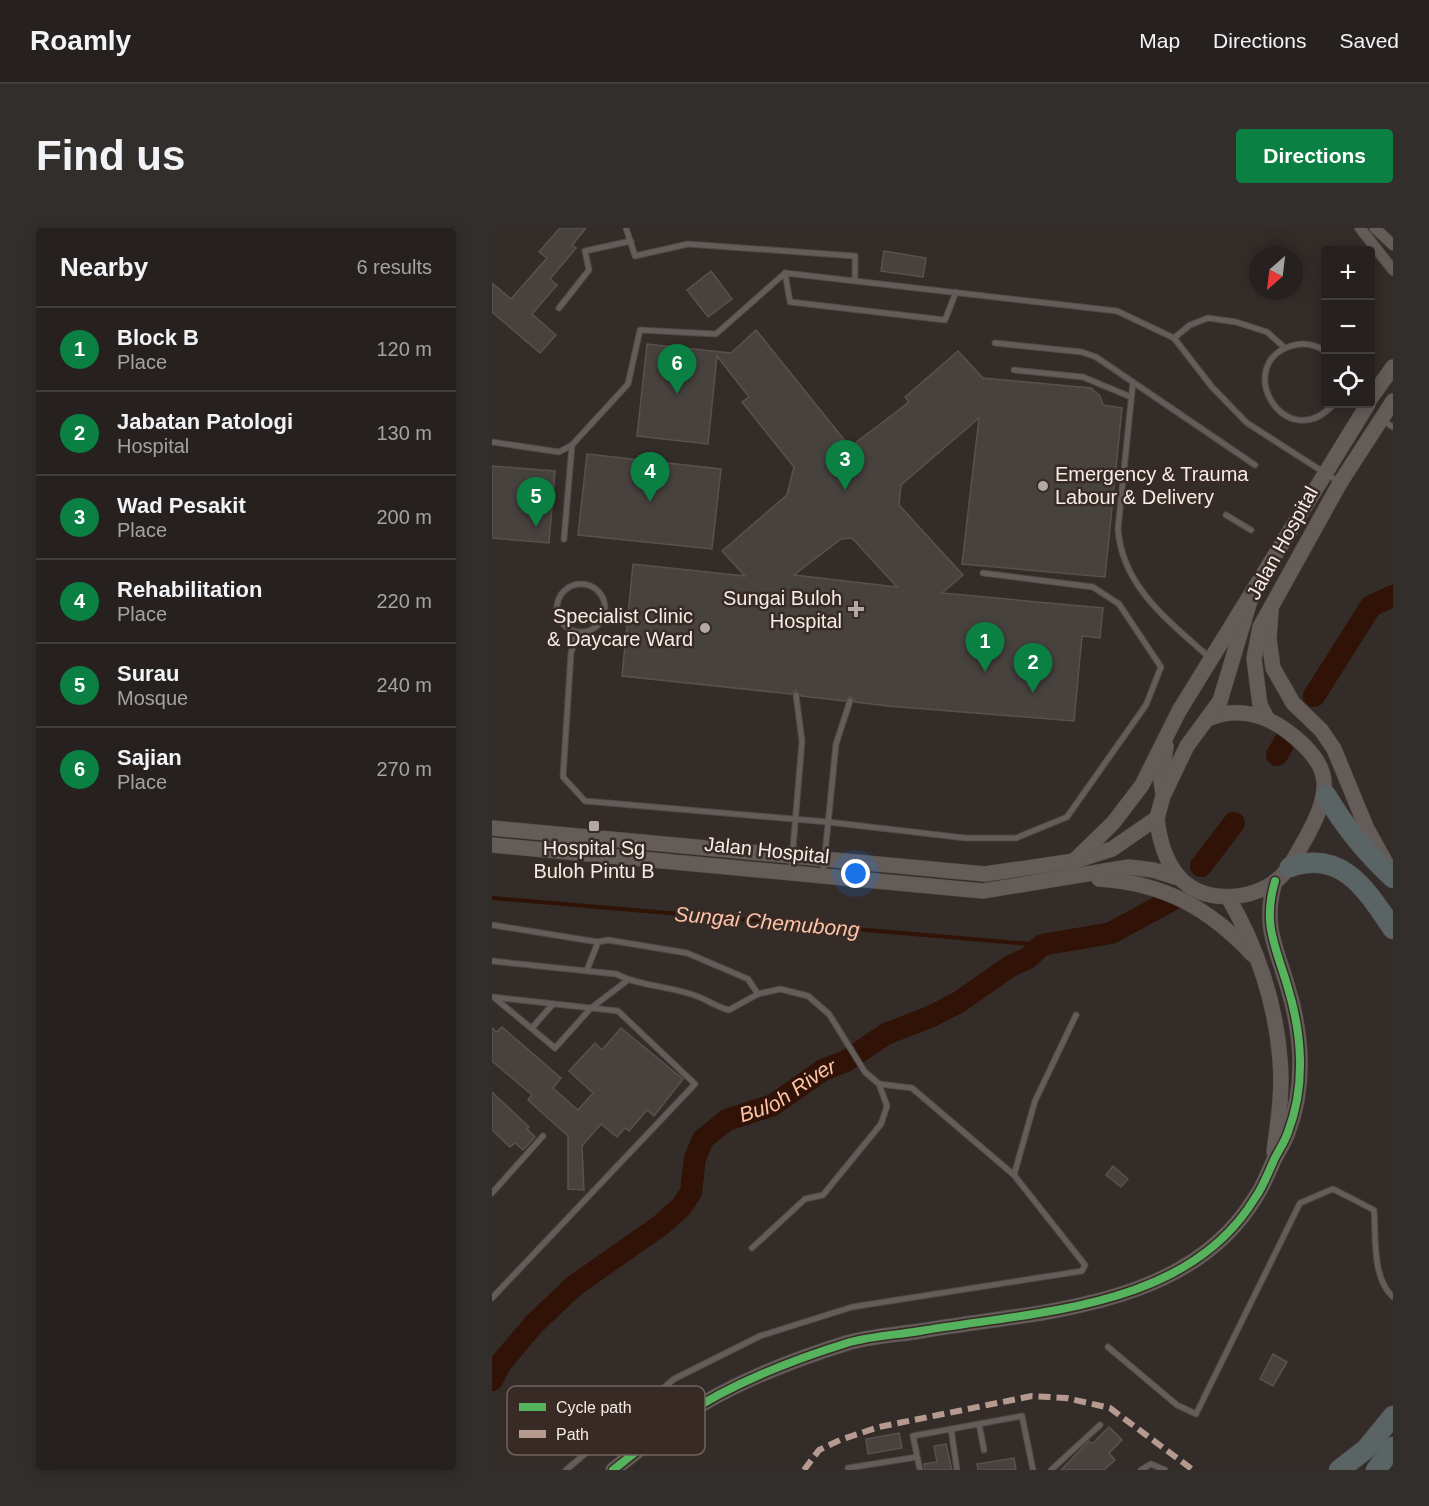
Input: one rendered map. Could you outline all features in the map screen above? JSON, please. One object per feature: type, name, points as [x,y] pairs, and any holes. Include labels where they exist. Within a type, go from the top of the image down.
[{"type":"highway","points":[[1326,795],[1350,831],[1393,876]]},
{"type":"highway","points":[[1290,867],[1308,861],[1326,863],[1358,881],[1393,929]]},
{"type":"highway","points":[[1339,1470],[1366,1449],[1393,1416]]},
{"type":"highway","points":[[1376,1470],[1393,1448]]},
{"type":"main road","points":[[1375,393],[1393,367]]},
{"type":"main road","name":"Jalan Hospital","points":[[1268,718],[1260,705],[1254,659],[1260,627],[1340,483],[1387,423],[1393,401]]},
{"type":"main road","name":"Jalan Hospital","points":[[1074,861],[1113,823],[1142,785],[1179,711],[1366,408]]},
{"type":"main road","name":"Jalan Hospital","points":[[492,828],[985,874],[1074,861],[1112,849],[1157,818],[1163,796],[1186,746],[1210,718],[1220,701],[1252,594]]},
{"type":"main road","points":[[1272,604],[1269,639],[1273,668],[1293,704],[1321,730],[1334,749],[1367,829],[1393,876]]},
{"type":"main road","points":[[1157,818],[1166,855],[1179,878],[1204,892],[1229,898],[1246,895],[1275,881],[1290,867],[1315,821],[1326,795],[1323,774],[1317,760],[1304,744],[1268,718],[1240,712],[1220,713],[1210,718]]},
{"type":"main road","points":[[1163,796],[1161,781],[1167,735]]},
{"type":"main road","name":"Jalan Hospital","points":[[492,845],[984,891],[1129,867],[1153,870],[1179,878]]},
{"type":"main road","points":[[1074,877],[1122,880],[1160,889],[1227,927],[1259,962]]},
{"type":"main road","points":[[705,1403],[731,1388],[785,1364],[850,1342],[1063,1308],[1145,1288],[1209,1249],[1238,1222],[1256,1198],[1288,1133],[1296,1103],[1301,1045],[1288,988],[1270,937],[1269,903],[1275,881]]},
{"type":"main road","points":[[1229,898],[1245,927],[1259,962],[1270,1001],[1280,1060],[1280,1102],[1273,1161]]},
{"type":"main road","points":[[613,1470],[632,1455]]},
{"type":"street","points":[[1360,228],[1393,270]]},
{"type":"street","points":[[1375,228],[1393,245]]},
{"type":"lane","points":[[626,228],[635,256],[688,244],[855,256],[855,280]]},
{"type":"lane","points":[[559,308],[589,270],[585,251],[631,242]]},
{"type":"lane","points":[[785,273],[790,302],[945,320],[956,292]]},
{"type":"lane","points":[[492,442],[559,452],[572,445],[628,384],[640,330],[716,334],[785,273],[1105,308],[1127,315],[1174,338],[1212,387],[1247,423],[1340,483]]},
{"type":"lane","points":[[1174,338],[1190,325],[1208,318],[1236,322],[1267,332],[1285,348]]},
{"type":"lane","points":[[995,343],[1082,352],[1096,357],[1255,465]]},
{"type":"lane","points":[[1321,350],[1310,344],[1297,344],[1285,348],[1275,356],[1265,378],[1266,390],[1279,411],[1289,417],[1314,418],[1330,408]]},
{"type":"lane","points":[[1014,370],[1083,377],[1131,397]]},
{"type":"lane","points":[[1133,382],[1118,529],[1119,549],[1126,569],[1138,586],[1165,617],[1212,660]]},
{"type":"lane","points":[[564,539],[572,445]]},
{"type":"lane","points":[[1226,515],[1251,530]]},
{"type":"lane","points":[[578,632],[571,653],[562,777],[585,801],[828,822],[965,838],[1016,838],[1067,818],[1146,705],[1161,667],[1119,604],[1093,587],[983,573]]},
{"type":"lane","points":[[587,584],[600,593],[605,608],[599,623],[593,628],[578,632],[570,629],[559,618],[557,603],[564,589],[571,585],[587,584]]},
{"type":"lane","points":[[791,874],[802,741],[796,695]]},
{"type":"lane","points":[[822,877],[836,744],[850,701]]},
{"type":"lane","points":[[492,925],[687,953],[748,979],[758,994]]},
{"type":"lane","points":[[587,970],[598,942]]},
{"type":"lane","points":[[492,961],[616,974],[628,980],[700,997],[712,1005],[729,1010],[758,994],[780,989],[808,996],[829,1014],[850,1052],[879,1084],[887,1106],[881,1124],[823,1195],[805,1199],[752,1248]]},
{"type":"lane","points":[[493,997],[555,1048],[591,1008],[628,980]]},
{"type":"lane","points":[[492,1298],[695,1084],[618,1011],[493,997]]},
{"type":"lane","points":[[532,1028],[553,1004]]},
{"type":"lane","points":[[1014,1175],[1035,1101],[1076,1015]]},
{"type":"lane","points":[[666,1386],[674,1379],[760,1336],[852,1307],[1082,1271],[1085,1265],[1014,1175],[912,1088],[879,1084]]},
{"type":"lane","points":[[492,1193],[543,1136]]},
{"type":"lane","points":[[1108,1347],[1177,1405],[1196,1414],[1300,1203],[1333,1189],[1374,1210],[1377,1261],[1384,1289],[1393,1298]]},
{"type":"lane","points":[[920,1470],[913,1436],[1022,1416],[1033,1470]]},
{"type":"lane","points":[[979,1424],[984,1450]]},
{"type":"lane","points":[[1051,1470],[1100,1425]]},
{"type":"lane","points":[[951,1429],[957,1470]]},
{"type":"lane","points":[[566,1470],[584,1455]]},
{"type":"lane","points":[[848,1468],[917,1457]]},
{"type":"lane","points":[[1141,1470],[1151,1464],[1165,1470]]},
{"type":"building","points":[[560,228],[586,228],[572,245],[576,248],[550,279],[557,285],[532,314],[556,335],[540,353],[492,312],[492,283],[511,299],[547,258],[539,252]]},
{"type":"building","points":[[884,251],[926,258],[923,277],[881,271]]},
{"type":"building","points":[[711,271],[732,299],[708,317],[687,290]]},
{"type":"building","points":[[756,330],[850,447],[909,402],[905,397],[958,351],[983,378],[1091,388],[1100,396],[1103,405],[1122,408],[1105,577],[962,564],[979,418],[901,485],[899,505],[963,575],[942,593],[1103,608],[1100,638],[1082,636],[1074,721],[888,706],[855,702],[851,696],[845,701],[801,696],[796,690],[791,694],[622,676],[633,564],[745,576],[722,551],[787,495],[794,467],[742,402],[749,397],[717,356],[708,444],[637,436],[647,344],[731,353]],"holes":[[[852,538],[897,587],[794,575],[841,539]]]},
{"type":"building","points":[[587,454],[721,469],[712,549],[578,535]]},
{"type":"building","points":[[492,466],[555,471],[549,543],[492,538]]},
{"type":"building","points":[[502,1027],[561,1078],[553,1088],[578,1110],[593,1093],[569,1071],[595,1043],[602,1050],[621,1028],[683,1079],[654,1116],[647,1110],[629,1131],[625,1128],[617,1137],[601,1124],[582,1146],[584,1190],[568,1189],[568,1136],[528,1100],[532,1095],[492,1061],[492,1028],[497,1032]]},
{"type":"building","points":[[492,1092],[529,1127],[527,1129],[535,1137],[523,1150],[515,1143],[510,1147],[492,1130]]},
{"type":"building","points":[[1113,1166],[1128,1179],[1121,1187],[1106,1175]]},
{"type":"building","points":[[1273,1354],[1287,1362],[1273,1386],[1260,1379]]},
{"type":"building","points":[[1109,1427],[1122,1440],[1109,1453],[1115,1460],[1104,1470],[1061,1470],[1089,1441],[1092,1444]]},
{"type":"building","points":[[899,1433],[902,1448],[868,1454],[866,1439]]},
{"type":"building","points":[[946,1444],[952,1470],[925,1470],[924,1464],[937,1462],[934,1446]]},
{"type":"building","points":[[1014,1458],[1016,1470],[978,1470],[977,1464]]},
{"type":"waterway","name":"Buloh River","points":[[1314,696],[1371,606],[1393,596]]},
{"type":"waterway","name":"Buloh River","points":[[1277,755],[1288,736]]},
{"type":"waterway","name":"Buloh River","points":[[1201,866],[1234,823]]},
{"type":"waterway","name":"Sungai Chemubong","points":[[492,898],[1042,945]]},
{"type":"waterway","name":"Buloh River","points":[[492,1380],[501,1363],[534,1324],[574,1286],[661,1225],[682,1206],[691,1192],[695,1158],[703,1139],[727,1120],[773,1105],[823,1070],[846,1061],[886,1034],[932,1016],[959,1002],[1009,967],[1028,958],[1042,945],[1111,933],[1170,901]]},
{"type":"marked path","points":[[804,1470],[819,1450],[840,1440],[879,1427],[1032,1396],[1066,1398],[1110,1408],[1193,1470]]},
{"type":"cycle path","points":[[705,1402],[782,1366],[847,1343],[1059,1310],[1105,1299],[1149,1284],[1190,1263],[1226,1235],[1263,1185],[1287,1136],[1298,1097],[1300,1060],[1296,1023],[1270,924],[1271,897],[1275,881]]},
{"type":"cycle path","points":[[613,1470],[632,1455]]},
{"type":"place","name":"Sajian","points":[[677,394]]},
{"type":"place","name":"Emergency & Trauma Labour & Delivery","points":[[1043,486]]},
{"type":"place","name":"Wad Pesakit","points":[[845,490]]},
{"type":"place","name":"Rehabilitation","points":[[650,502]]},
{"type":"place","name":"Surau","points":[[536,527]]},
{"type":"place","name":"Sungai Buloh Hospital","points":[[856,609]]},
{"type":"place","name":"Specialist Clinic & Daycare Ward","points":[[705,628]]},
{"type":"place","name":"Block B","points":[[985,672]]},
{"type":"place","name":"Jabatan Patologi","points":[[1033,693]]},
{"type":"place","name":"Hospital Sg Buloh Pintu B","points":[[594,826]]}]
